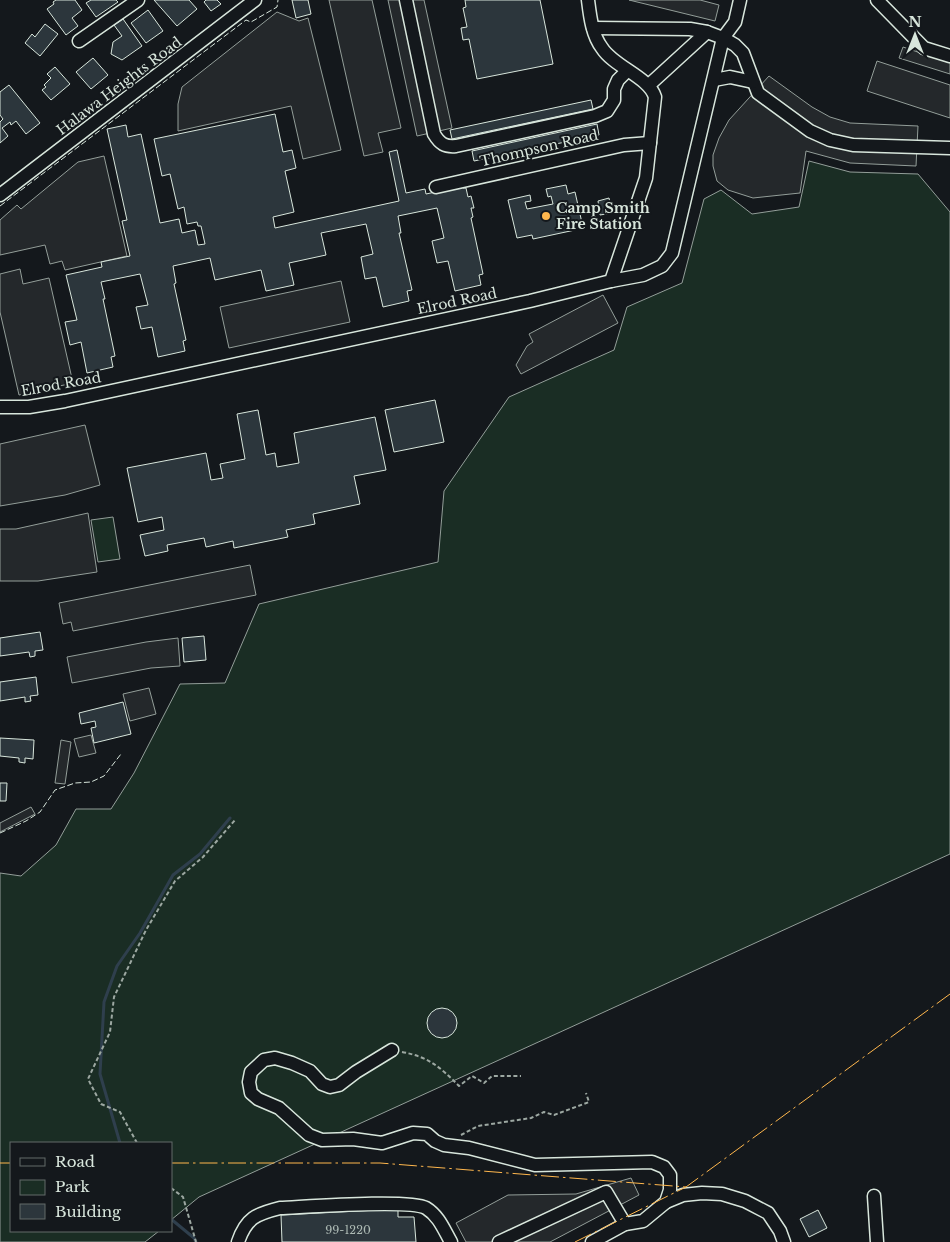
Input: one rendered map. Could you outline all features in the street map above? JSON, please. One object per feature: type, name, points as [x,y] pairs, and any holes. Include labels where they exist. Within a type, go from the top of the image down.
[{"type":"street","points":[[79,41],[138,0]]},
{"type":"street","name":"Halawa Heights Road","points":[[0,195],[255,0]]},
{"type":"street","points":[[406,0],[434,134],[438,141],[446,146],[465,144],[595,116],[607,111],[614,100],[614,89],[618,80],[627,71]]},
{"type":"street","points":[[588,0],[596,40],[602,50],[627,71],[649,85],[655,97],[646,178],[611,281]]},
{"type":"street","name":"Elrod Road","points":[[0,407],[29,407],[65,401],[530,302],[611,281],[643,275],[662,266],[672,253],[724,38],[735,22],[740,0]]},
{"type":"street","points":[[877,0],[924,48],[950,56]]},
{"type":"street","points":[[593,28],[707,32],[724,38],[736,46],[743,54],[758,93],[810,131],[830,140],[853,145],[950,148]]},
{"type":"street","points":[[649,85],[707,32]]},
{"type":"street","points":[[714,80],[730,77],[753,82]]},
{"type":"street","name":"Thompson Road","points":[[436,187],[624,144],[650,143]]},
{"type":"street","points":[[392,1050],[339,1085],[330,1087],[322,1084],[310,1071],[292,1063],[275,1058],[264,1060],[251,1072],[249,1082],[251,1093],[258,1099],[279,1108],[309,1135],[322,1140],[353,1138],[366,1142],[382,1143],[413,1133],[426,1134],[444,1145],[469,1148],[535,1165],[652,1162],[664,1167],[670,1175],[670,1190],[666,1202]]},
{"type":"street","points":[[499,1242],[606,1192],[625,1224]]},
{"type":"street","points":[[592,1242],[625,1224],[643,1221],[666,1202],[683,1195],[702,1193],[722,1194],[768,1213],[780,1230],[784,1242]]},
{"type":"street","points":[[874,1196],[877,1242]]},
{"type":"street","points":[[238,1242],[242,1229],[250,1219],[261,1212],[280,1208],[403,1204],[425,1208],[439,1220],[451,1242]]},
{"type":"path","points":[[136,1142],[120,1112],[101,1104],[88,1079],[110,1032],[114,997],[146,930],[175,881],[203,857],[235,820]]},
{"type":"path","points":[[392,1050],[419,1055],[442,1070],[459,1086],[472,1076],[484,1083],[492,1076],[521,1076]]},
{"type":"path","points":[[461,1135],[478,1126],[531,1118],[544,1112],[554,1116],[589,1102],[586,1093]]},
{"type":"path","points":[[172,1189],[182,1197],[196,1242]]},
{"type":"green space","points":[[809,161],[850,172],[918,174],[950,212],[950,854],[199,1197],[172,1219],[172,1142],[10,1142],[10,1232],[158,1232],[145,1242],[0,1242],[0,873],[21,876],[56,845],[76,809],[111,809],[134,773],[180,684],[225,683],[259,604],[438,562],[444,491],[509,397],[614,350],[627,307],[682,283],[704,199],[721,190],[752,214],[799,207]]},
{"type":"green space","points":[[113,517],[120,559],[98,562],[91,520]]},
{"type":"shaded area","points":[[329,0],[372,0],[401,128],[378,133],[383,152],[364,156]]},
{"type":"shaded area","points":[[388,0],[424,0],[452,128],[417,136]]},
{"type":"shaded area","points":[[629,0],[700,0],[719,5],[715,21]]},
{"type":"shaded area","points":[[277,12],[299,21],[308,18],[341,150],[303,159],[291,106],[178,131],[178,104],[182,87]]},
{"type":"shaded area","points":[[903,47],[950,63],[950,74],[899,58]]},
{"type":"shaded area","points":[[877,61],[950,85],[950,118],[867,91]]},
{"type":"shaded area","points":[[769,76],[812,107],[830,117],[850,123],[918,126],[916,166],[850,163],[806,151],[800,193],[753,198],[728,190],[717,181],[713,166],[713,155],[719,138],[729,120]]},
{"type":"shaded area","points":[[104,156],[127,256],[65,270],[62,261],[50,264],[45,245],[0,255],[0,220],[17,205],[21,209],[78,162]]},
{"type":"shaded area","points":[[20,269],[23,284],[49,278],[73,383],[19,395],[0,312],[0,274]]},
{"type":"shaded area","points":[[341,281],[350,322],[229,348],[220,307]]},
{"type":"shaded area","points":[[603,295],[618,323],[521,374],[516,365],[527,346],[533,342],[529,334]]},
{"type":"shaded area","points":[[85,425],[100,485],[65,495],[0,506],[0,444]]},
{"type":"shaded area","points":[[88,513],[97,572],[38,581],[0,581],[0,529],[16,529]]},
{"type":"shaded area","points":[[250,565],[256,595],[73,631],[71,622],[63,624],[59,603]]},
{"type":"shaded area","points":[[178,638],[180,666],[151,668],[72,683],[67,657]]},
{"type":"shaded area","points":[[149,688],[156,714],[130,721],[123,694]]},
{"type":"shaded area","points":[[91,735],[96,753],[79,757],[74,739]]},
{"type":"shaded area","points":[[61,740],[71,742],[65,784],[55,783]]},
{"type":"shaded area","points":[[31,807],[35,814],[0,832],[0,823]]},
{"type":"shaded area","points":[[631,1178],[639,1195],[550,1242],[466,1242],[456,1223],[508,1195],[576,1194]]},
{"type":"building","points":[[56,0],[75,0],[82,10],[72,18],[78,26],[66,35],[47,9]]},
{"type":"building","points":[[91,0],[116,0],[118,2],[96,17],[86,3]]},
{"type":"building","points":[[154,0],[189,0],[197,9],[177,26]]},
{"type":"building","points":[[206,0],[217,0],[221,4],[211,11],[204,2]]},
{"type":"building","points":[[292,0],[308,0],[311,14],[296,18]]},
{"type":"building","points":[[465,0],[540,0],[553,64],[477,79],[469,39],[463,40],[461,28],[467,27],[463,8],[466,7]]},
{"type":"building","points":[[148,10],[163,31],[146,43],[131,23]]},
{"type":"building","points":[[123,19],[142,46],[122,60],[111,54],[113,42],[122,36],[114,25]]},
{"type":"building","points":[[45,24],[58,34],[40,56],[25,43],[32,34],[35,37]]},
{"type":"building","points":[[93,58],[108,75],[91,89],[76,72]]},
{"type":"building","points":[[55,67],[70,84],[51,100],[42,90],[51,78],[47,74]]},
{"type":"building","points":[[9,85],[40,123],[26,134],[16,121],[11,125],[10,122],[2,128],[8,136],[0,143],[0,122],[3,119],[0,115],[0,92]]},
{"type":"building","points":[[591,100],[593,109],[452,139],[450,130]]},
{"type":"building","points":[[275,114],[283,152],[292,150],[296,168],[285,171],[294,212],[273,217],[275,228],[399,201],[389,152],[397,150],[406,193],[425,189],[426,194],[463,186],[463,188],[466,188],[468,197],[471,196],[474,208],[471,208],[473,217],[471,218],[483,274],[479,275],[481,285],[455,291],[448,261],[437,263],[432,241],[444,238],[437,208],[398,216],[401,233],[399,233],[412,290],[407,291],[409,301],[383,307],[376,277],[365,279],[361,257],[373,254],[366,224],[321,233],[326,255],[289,263],[294,285],[266,291],[261,270],[215,280],[210,258],[173,266],[176,283],[174,284],[186,340],[183,341],[185,351],[158,357],[152,327],[141,329],[136,307],[148,305],[140,274],[101,282],[115,356],[111,357],[113,367],[87,373],[81,342],[70,345],[65,322],[77,320],[66,275],[102,267],[101,262],[130,256],[122,221],[127,220],[107,129],[126,125],[128,137],[141,134],[160,223],[179,219],[182,233],[195,230],[198,245],[205,244],[201,226],[198,226],[197,222],[187,224],[184,207],[178,209],[170,174],[162,176],[154,139]]},
{"type":"building","points":[[597,124],[599,135],[474,161],[472,151]]},
{"type":"building","name":"Camp Smith Fire Station","points":[[566,185],[568,194],[575,192],[582,223],[574,225],[575,230],[533,239],[532,235],[517,238],[508,200],[530,195],[531,201],[525,202],[527,209],[553,204],[551,196],[548,197],[546,189]]},
{"type":"building","points":[[609,198],[612,213],[600,215],[598,201]]},
{"type":"building","points":[[435,400],[444,442],[394,452],[385,410]]},
{"type":"building","points":[[258,410],[266,455],[275,453],[277,467],[299,463],[294,433],[375,417],[386,470],[354,476],[360,504],[313,514],[315,524],[286,530],[288,537],[234,548],[233,541],[206,547],[204,538],[167,545],[168,551],[145,556],[140,535],[164,530],[162,517],[138,522],[127,468],[206,453],[211,480],[223,478],[220,464],[245,459],[237,414]]},
{"type":"building","points":[[40,632],[43,650],[35,651],[35,656],[30,657],[29,652],[0,656],[0,638]]},
{"type":"building","points":[[204,636],[206,660],[184,662],[182,638]]},
{"type":"building","points":[[36,677],[38,695],[30,696],[31,701],[25,702],[25,697],[0,701],[0,682]]},
{"type":"building","points":[[123,702],[131,734],[94,743],[91,728],[96,727],[95,721],[81,724],[79,713]]},
{"type":"building","points":[[0,738],[34,740],[33,759],[25,758],[25,763],[19,762],[19,758],[0,756]]},
{"type":"building","points":[[0,783],[7,783],[6,801],[0,801]]},
{"type":"building","points":[[442,1008],[453,1012],[457,1023],[453,1034],[442,1038],[431,1034],[427,1023],[431,1012]]},
{"type":"building","points":[[398,1209],[398,1217],[414,1217],[416,1242],[282,1242],[281,1215]]},
{"type":"building","points":[[818,1210],[827,1228],[809,1237],[800,1219]]},
{"type":"waterway","points":[[120,1142],[100,1074],[104,1002],[117,966],[140,933],[173,875],[200,854],[230,818]]},
{"type":"waterway","points":[[172,1220],[194,1238],[196,1242]]},
{"type":"fence","points":[[0,206],[246,20],[251,22],[277,7],[278,0]]},
{"type":"fence","points":[[0,833],[40,812],[55,790],[75,783],[91,782],[104,776],[121,754]]},
{"type":"power","points":[[172,1163],[380,1163],[686,1187],[950,994]]},
{"type":"power","points":[[0,1163],[10,1163]]},
{"type":"power","points":[[575,1242],[686,1187]]},
{"type":"place","name":"Camp Smith Fire Station","points":[[546,216]]}]
